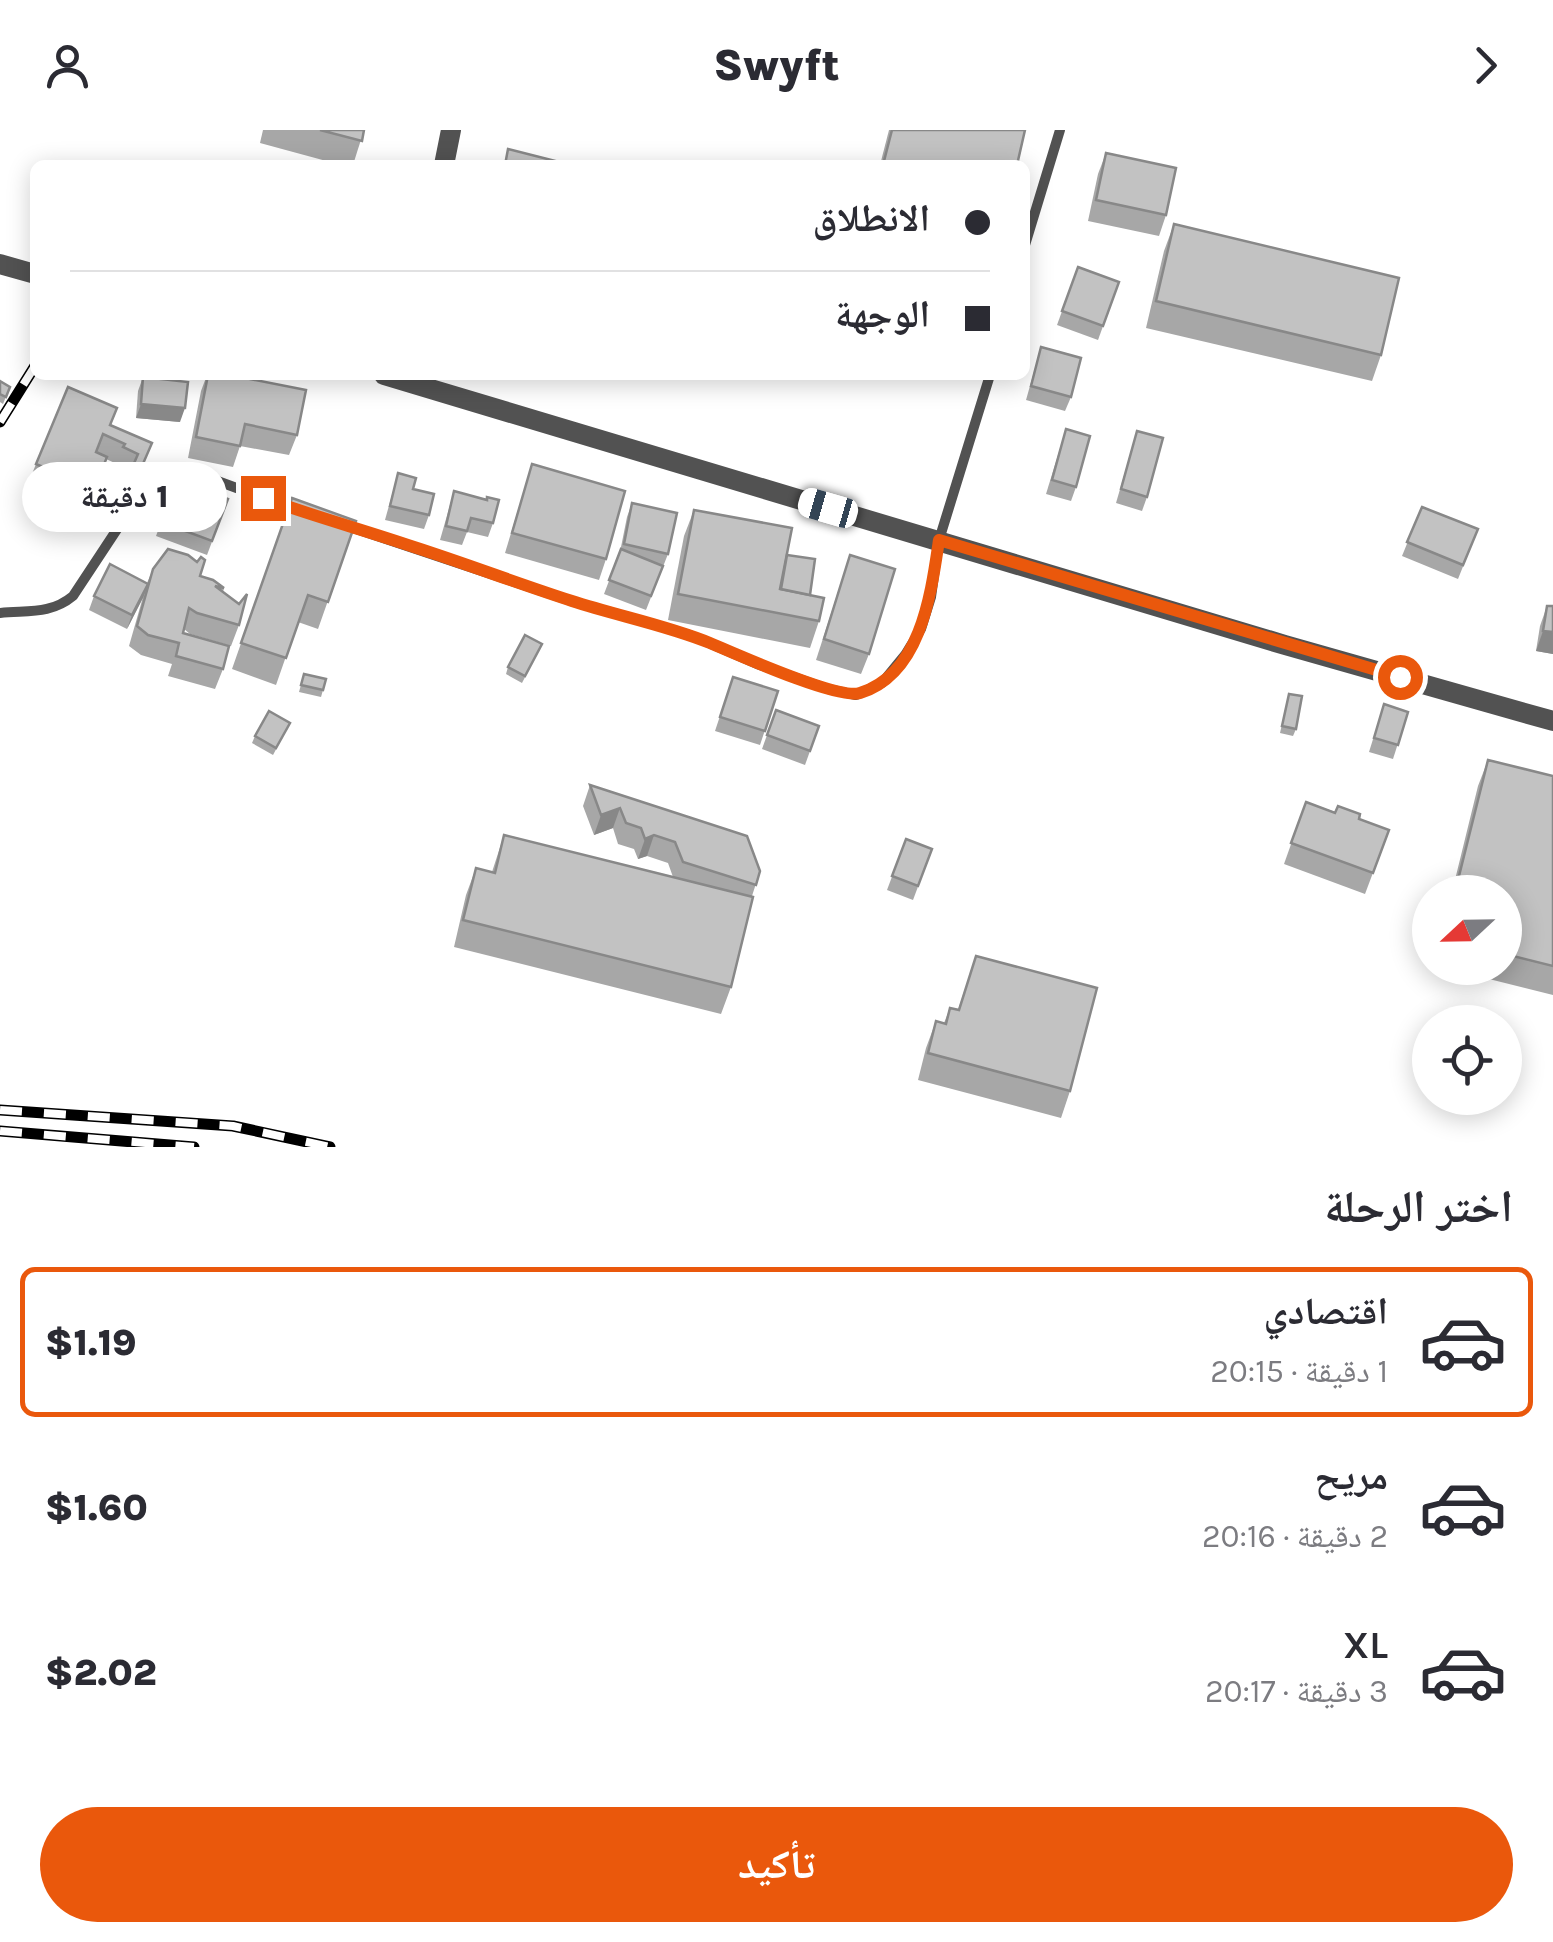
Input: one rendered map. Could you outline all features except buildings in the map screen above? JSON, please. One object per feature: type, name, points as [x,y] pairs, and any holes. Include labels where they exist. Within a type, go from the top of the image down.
[{"type":"street","points":[[445,160],[451,130]]},
{"type":"street","points":[[0,264],[30,273]]},
{"type":"street","points":[[405,380],[534,422],[1553,721]]},
{"type":"lane","points":[[1030,229],[1060,130]]},
{"type":"lane","points":[[331,521],[574,602],[690,635],[757,664],[856,695],[882,683],[921,630],[931,597],[939,540],[988,380]]},
{"type":"lane","points":[[0,613],[40,612],[63,604],[139,496],[166,471],[193,472],[315,516]]},
{"type":"railway","points":[[0,422],[30,374]]},
{"type":"railway","points":[[0,1110],[233,1126],[330,1147]]},
{"type":"railway","points":[[0,1131],[194,1147]]},
{"type":"route","points":[[263,498],[574,602],[690,635],[757,664],[856,695],[882,683],[921,630],[931,597],[939,540],[1400,677]]}]
